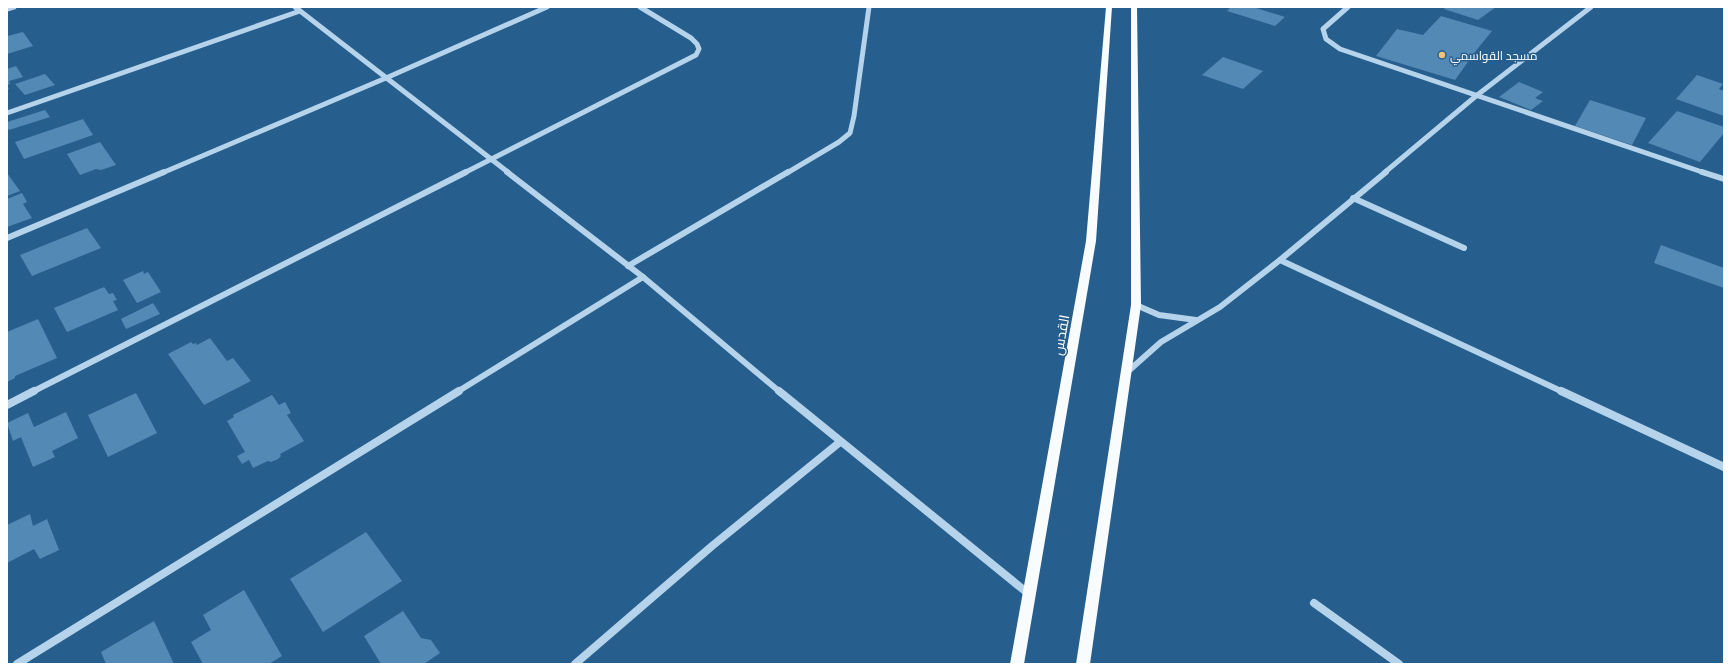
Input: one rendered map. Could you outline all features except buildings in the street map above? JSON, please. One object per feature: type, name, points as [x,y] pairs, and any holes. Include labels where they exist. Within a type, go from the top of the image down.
[{"type":"main road","name":"القدس","points":[[1017,664],[1091,241],[1109,7]]},
{"type":"main road","points":[[1083,664],[1136,305],[1134,7]]},
{"type":"street","points":[[7,9],[14,7]]},
{"type":"street","points":[[7,238],[386,78],[547,7]]},
{"type":"street","points":[[7,405],[696,55],[699,49],[697,44],[691,38],[640,7]]},
{"type":"street","points":[[628,266],[838,142],[850,133],[854,116],[869,7]]},
{"type":"street","points":[[1348,7],[1323,29],[1323,35],[1330,45],[1476,96],[1724,179]]},
{"type":"street","points":[[1125,375],[1161,342],[1220,307],[1280,260],[1476,96],[1591,7]]},
{"type":"street","points":[[7,113],[298,9],[643,277],[840,442],[1030,595]]},
{"type":"street","points":[[1353,198],[1464,248]]},
{"type":"street","points":[[1280,260],[1724,467]]},
{"type":"street","points":[[17,664],[643,277]]},
{"type":"street","points":[[1136,305],[1159,315],[1196,320]]},
{"type":"street","points":[[575,664],[712,546],[840,442]]},
{"type":"street","points":[[1314,603],[1399,664]]},
{"type":"place","name":"مسجد القواسمي","points":[[1442,55]]}]
